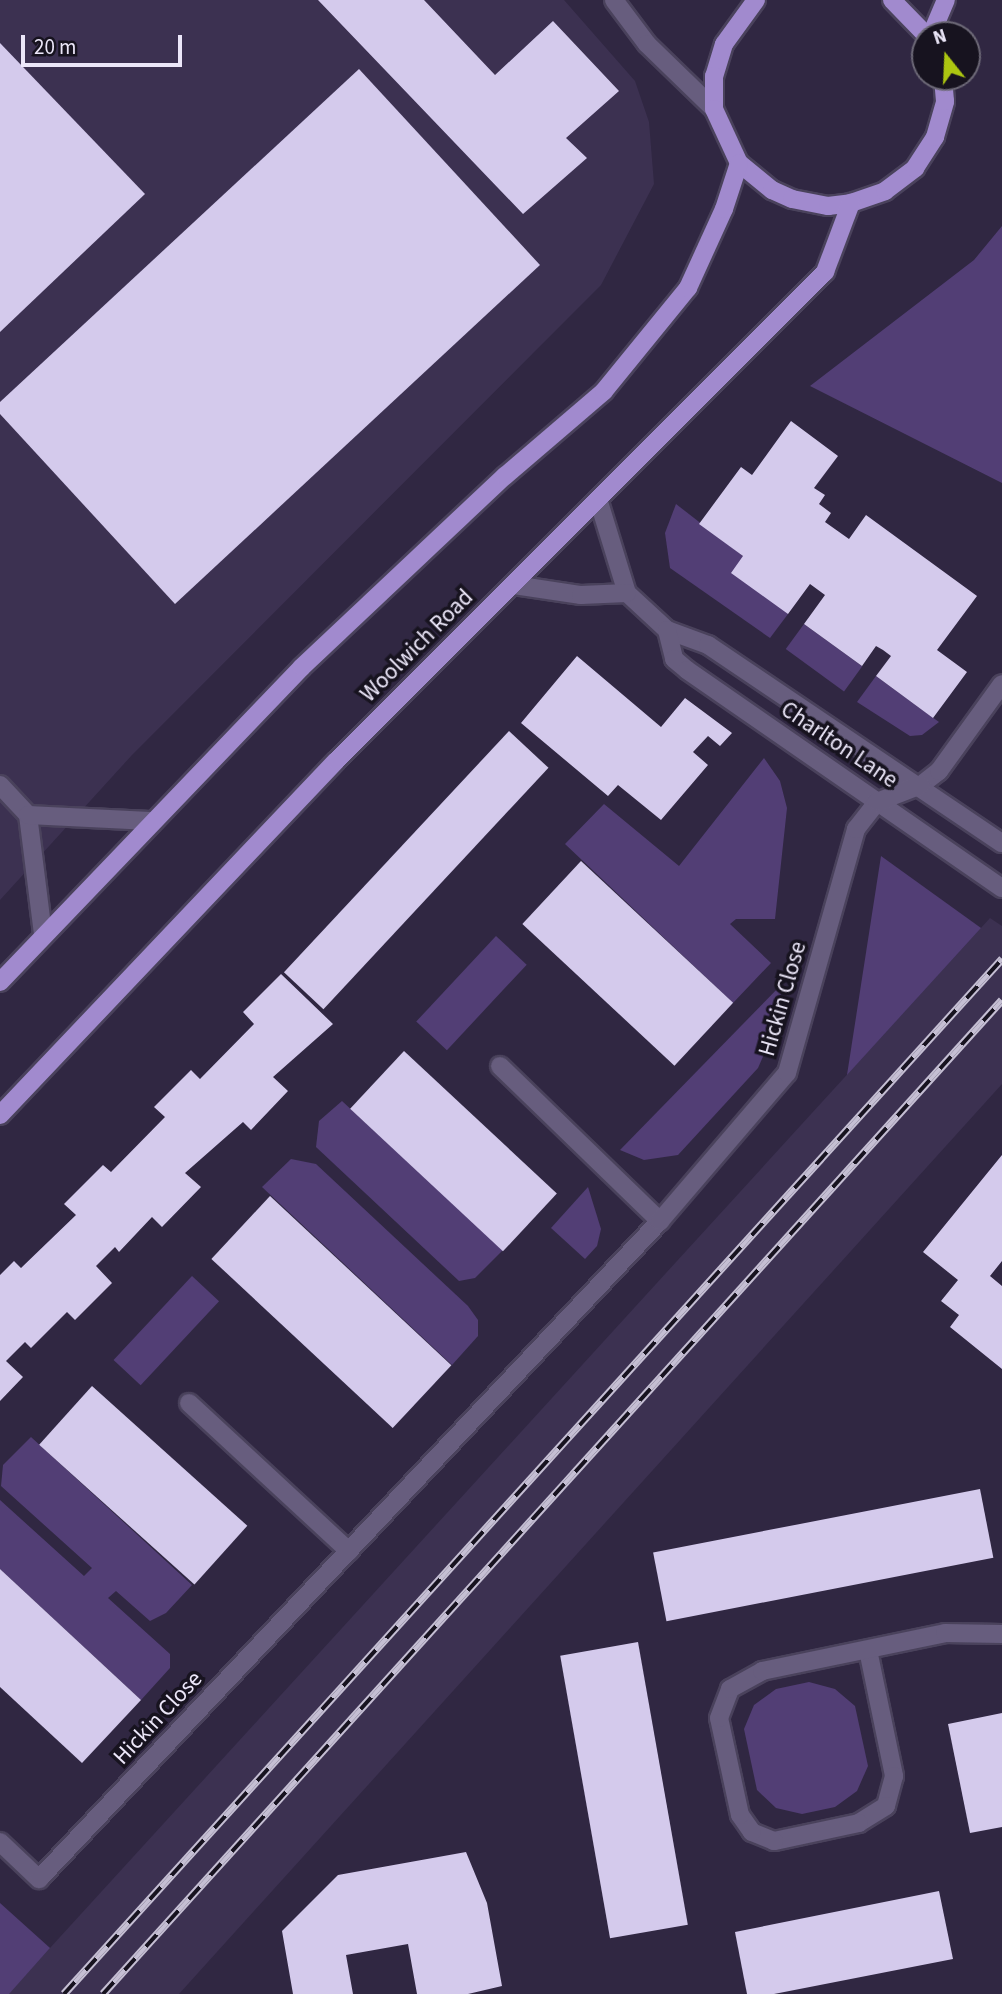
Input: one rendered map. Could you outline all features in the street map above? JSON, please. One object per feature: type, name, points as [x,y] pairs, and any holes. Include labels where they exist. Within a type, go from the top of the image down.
[{"type":"main road","points":[[756,0],[724,44],[715,76],[713,109],[739,163],[772,190],[792,199],[828,206],[851,203],[886,191],[915,168],[935,137],[945,101],[944,91]]},
{"type":"main road","points":[[892,0],[914,21]]},
{"type":"main road","points":[[936,21],[946,0]]},
{"type":"main road","points":[[0,982],[150,821],[302,667],[505,476],[604,391],[688,288],[724,209],[739,163]]},
{"type":"main road","name":"Woolwich Road","points":[[0,1115],[336,761],[825,272],[851,203]]},
{"type":"street","points":[[614,0],[647,44],[713,109]]},
{"type":"street","points":[[514,585],[581,595],[627,593],[598,499]]},
{"type":"street","name":"Charlton Lane","points":[[627,593],[667,630],[708,645],[921,785],[1002,843]]},
{"type":"street","name":"Charlton Lane","points":[[667,630],[674,659],[687,670],[1002,888]]},
{"type":"street","points":[[877,802],[921,785],[939,771],[1002,684]]},
{"type":"street","points":[[0,785],[28,815],[43,934]]},
{"type":"street","name":"Hickin Close","points":[[0,1842],[39,1879],[660,1221],[787,1073],[856,829],[877,802]]},
{"type":"street","points":[[28,815],[150,821]]},
{"type":"street","points":[[500,1066],[660,1221]]},
{"type":"street","points":[[189,1403],[349,1551]]},
{"type":"street","points":[[867,1650],[894,1776],[886,1806],[859,1824],[774,1841],[752,1832],[740,1815],[719,1718],[730,1689],[762,1671],[945,1633],[1002,1634]]},
{"type":"shaded area","points":[[0,0],[564,0],[635,81],[649,122],[654,184],[601,285],[132,755],[0,900]]},
{"type":"shaded area","points":[[1002,226],[1002,483],[810,386],[974,260]]},
{"type":"shaded area","points":[[676,504],[743,556],[788,614],[770,638],[670,568],[665,533]]},
{"type":"shaded area","points":[[804,624],[862,666],[844,691],[786,649]]},
{"type":"shaded area","points":[[876,676],[939,722],[922,735],[910,736],[857,702]]},
{"type":"shaded area","points":[[764,758],[780,781],[787,808],[775,919],[736,919],[730,924],[771,963],[733,1003],[565,844],[604,804],[679,866]]},
{"type":"shaded area","points":[[881,856],[981,928],[847,1075]]},
{"type":"shaded area","points":[[990,918],[1002,926],[1002,1084],[179,1994],[8,1994]]},
{"type":"shaded area","points":[[496,936],[527,965],[447,1050],[416,1022]]},
{"type":"shaded area","points":[[783,983],[772,1036],[758,1068],[678,1155],[644,1160],[620,1150]]},
{"type":"shaded area","points":[[342,1101],[503,1250],[475,1278],[459,1281],[316,1147],[319,1121]]},
{"type":"shaded area","points":[[291,1159],[316,1164],[468,1306],[478,1320],[478,1336],[452,1365],[262,1187]]},
{"type":"shaded area","points":[[588,1187],[601,1229],[597,1246],[585,1259],[551,1228]]},
{"type":"shaded area","points":[[192,1276],[219,1301],[141,1385],[114,1360]]},
{"type":"shaded area","points":[[31,1437],[192,1585],[166,1613],[150,1621],[116,1591],[108,1598],[170,1654],[170,1668],[141,1700],[0,1569],[0,1500],[84,1576],[92,1568],[1,1486],[3,1465]]},
{"type":"shaded area","points":[[809,1682],[835,1689],[855,1706],[868,1766],[857,1791],[835,1807],[802,1814],[776,1808],[757,1790],[744,1729],[754,1705],[776,1689]]},
{"type":"shaded area","points":[[0,1903],[50,1948],[9,1994],[0,1994]]},
{"type":"building","points":[[318,0],[424,0],[495,75],[553,21],[619,91],[566,138],[587,158],[523,214]]},
{"type":"building","points":[[0,43],[145,194],[0,332]]},
{"type":"building","points":[[359,69],[540,265],[175,604],[0,414],[0,402]]},
{"type":"building","points":[[791,421],[838,456],[814,488],[825,495],[819,504],[831,513],[825,522],[849,539],[866,515],[977,596],[937,650],[967,672],[933,718],[876,676],[891,656],[883,650],[876,646],[862,666],[804,624],[825,595],[810,584],[788,614],[731,573],[743,556],[699,524],[741,467],[752,475]]},
{"type":"building","points":[[577,656],[661,727],[685,698],[732,733],[720,746],[708,736],[693,752],[708,765],[661,820],[618,785],[608,796],[521,723]]},
{"type":"building","points":[[509,731],[548,768],[323,1009],[284,972]]},
{"type":"building","points":[[581,861],[733,1003],[674,1066],[522,924]]},
{"type":"building","points":[[281,974],[333,1024],[273,1077],[288,1091],[251,1130],[243,1122],[185,1173],[201,1187],[162,1227],[152,1217],[119,1252],[115,1247],[96,1266],[112,1283],[75,1320],[67,1312],[31,1348],[25,1342],[6,1361],[23,1377],[0,1401],[0,1275],[14,1261],[21,1268],[76,1215],[64,1204],[103,1165],[111,1172],[165,1117],[154,1107],[191,1070],[200,1079],[254,1024],[243,1012]]},
{"type":"building","points":[[404,1051],[557,1194],[503,1251],[350,1109]]},
{"type":"building","points":[[1002,1155],[1002,1261],[990,1276],[1002,1286],[1002,1369],[950,1327],[959,1315],[941,1301],[958,1280],[923,1252]]},
{"type":"building","points":[[270,1196],[451,1365],[393,1428],[211,1259]]},
{"type":"building","points":[[92,1386],[247,1526],[194,1585],[39,1445]]},
{"type":"building","points":[[980,1489],[993,1558],[666,1621],[653,1553]]},
{"type":"building","points":[[0,1569],[141,1700],[82,1763],[0,1687]]},
{"type":"building","points":[[638,1642],[688,1925],[610,1938],[560,1656]]},
{"type":"building","points":[[1002,1713],[1002,1827],[970,1833],[948,1724]]},
{"type":"building","points":[[466,1852],[487,1903],[502,1986],[468,1994],[417,1994],[408,1944],[346,1955],[353,1994],[293,1994],[282,1931],[338,1875]]},
{"type":"building","points":[[939,1891],[953,1959],[774,1994],[747,1994],[735,1932]]},
{"type":"railway","points":[[64,1994],[1002,959]]},
{"type":"railway","points":[[103,1994],[1002,1000]]}]
